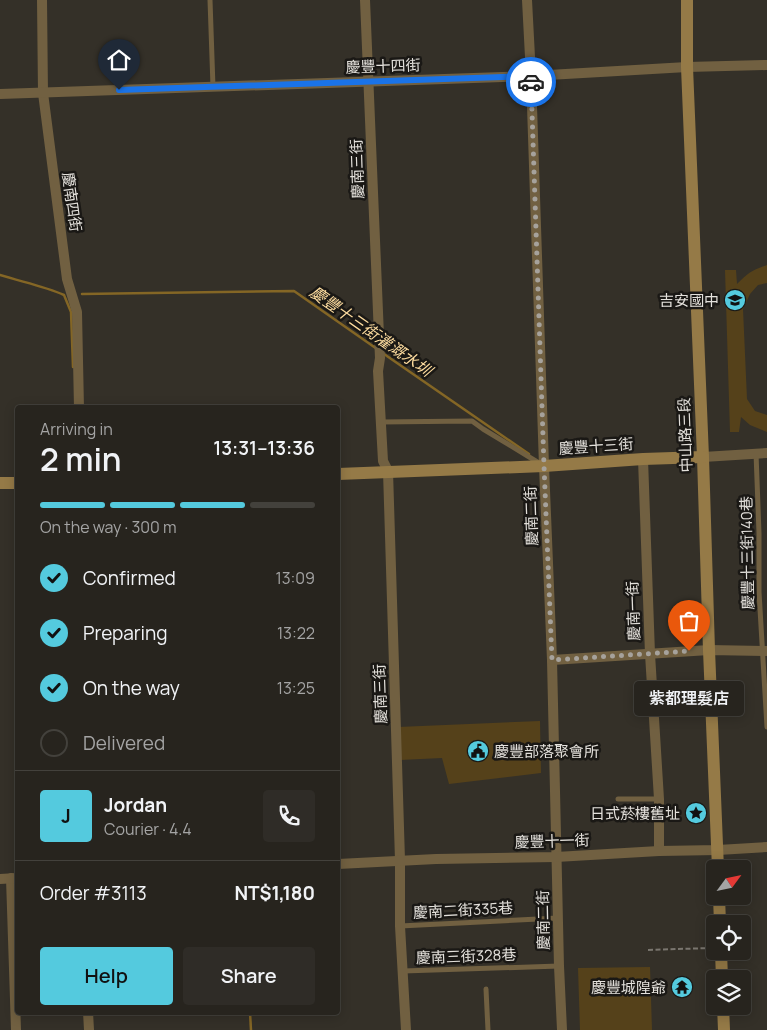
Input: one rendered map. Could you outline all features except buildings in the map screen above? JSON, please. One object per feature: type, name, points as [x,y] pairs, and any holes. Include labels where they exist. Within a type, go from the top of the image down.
[{"type":"street","name":"慶南四街","points":[[42,0],[43,93],[67,279],[77,312],[80,405]]},
{"type":"street","name":"慶南三街","points":[[365,0],[380,358],[378,371],[383,461],[388,471],[400,860],[400,926],[406,1030]]},
{"type":"street","name":"慶南二街","points":[[527,0],[552,660],[562,1030]]},
{"type":"street","name":"中山路三段","points":[[687,0],[687,67],[718,860]]},
{"type":"street","name":"慶豐十四街","points":[[0,94],[531,76],[687,67],[767,65]]},
{"type":"street","name":"慶豐十三街","points":[[340,474],[544,466],[762,453]]},
{"type":"street","name":"慶南一街","points":[[643,459],[650,654],[659,799],[659,851]]},
{"type":"street","points":[[0,483],[15,483]]},
{"type":"street","points":[[552,660],[709,650],[765,651]]},
{"type":"street","name":"慶豐十一街","points":[[340,864],[400,860],[556,857],[659,851],[767,848]]},
{"type":"street","points":[[9,878],[15,1008]]},
{"type":"street","points":[[15,1015],[16,1030]]},
{"type":"street","points":[[88,1015],[89,1030]]},
{"type":"street","points":[[723,1015],[724,1030]]},
{"type":"lane","points":[[210,0],[214,87]]},
{"type":"lane","points":[[381,422],[472,421],[544,466]]},
{"type":"lane","name":"慶豐十三街140巷","points":[[762,453],[759,592],[765,651],[767,727]]},
{"type":"lane","points":[[618,799],[659,799]]},
{"type":"lane","name":"慶南二街335巷","points":[[400,926],[558,918]]},
{"type":"lane","name":"慶南三街328巷","points":[[403,971],[559,966]]},
{"type":"lane","points":[[486,989],[488,1030]]},
{"type":"path","points":[[648,950],[706,948]]},
{"type":"shaded area","points":[[767,265],[767,283],[758,285],[750,294],[743,309],[747,399],[755,411],[767,415],[767,432],[750,425],[741,417],[739,432],[730,432],[725,270],[736,270],[737,284],[751,272]]},
{"type":"shaded area","points":[[540,721],[541,773],[449,784],[442,758],[400,760],[398,727]]},
{"type":"shaded area","points":[[650,967],[652,1030],[580,1030],[578,968]]},
{"type":"waterway","points":[[0,275],[64,295],[71,312],[73,367]]},
{"type":"waterway","name":"慶豐十三街灌溉水圳","points":[[82,294],[294,291],[377,349]]},
{"type":"waterway","name":"慶豐十三街灌溉水圳","points":[[384,354],[529,454]]},
{"type":"waterway","points":[[250,1015],[251,1030]]},
{"type":"way so far","points":[[531,82],[552,660],[689,651]]},
{"type":"place","name":"吉安國中","points":[[735,300]]},
{"type":"place","name":"紫都理髮店","points":[[689,651]]},
{"type":"place","name":"慶豐部落聚會所","points":[[478,751]]},
{"type":"place","name":"日式菸樓舊址","points":[[696,813]]},
{"type":"place","name":"慶豐城隍爺","points":[[682,987]]},
{"type":"route","points":[[119,90],[531,76],[531,82]]}]
